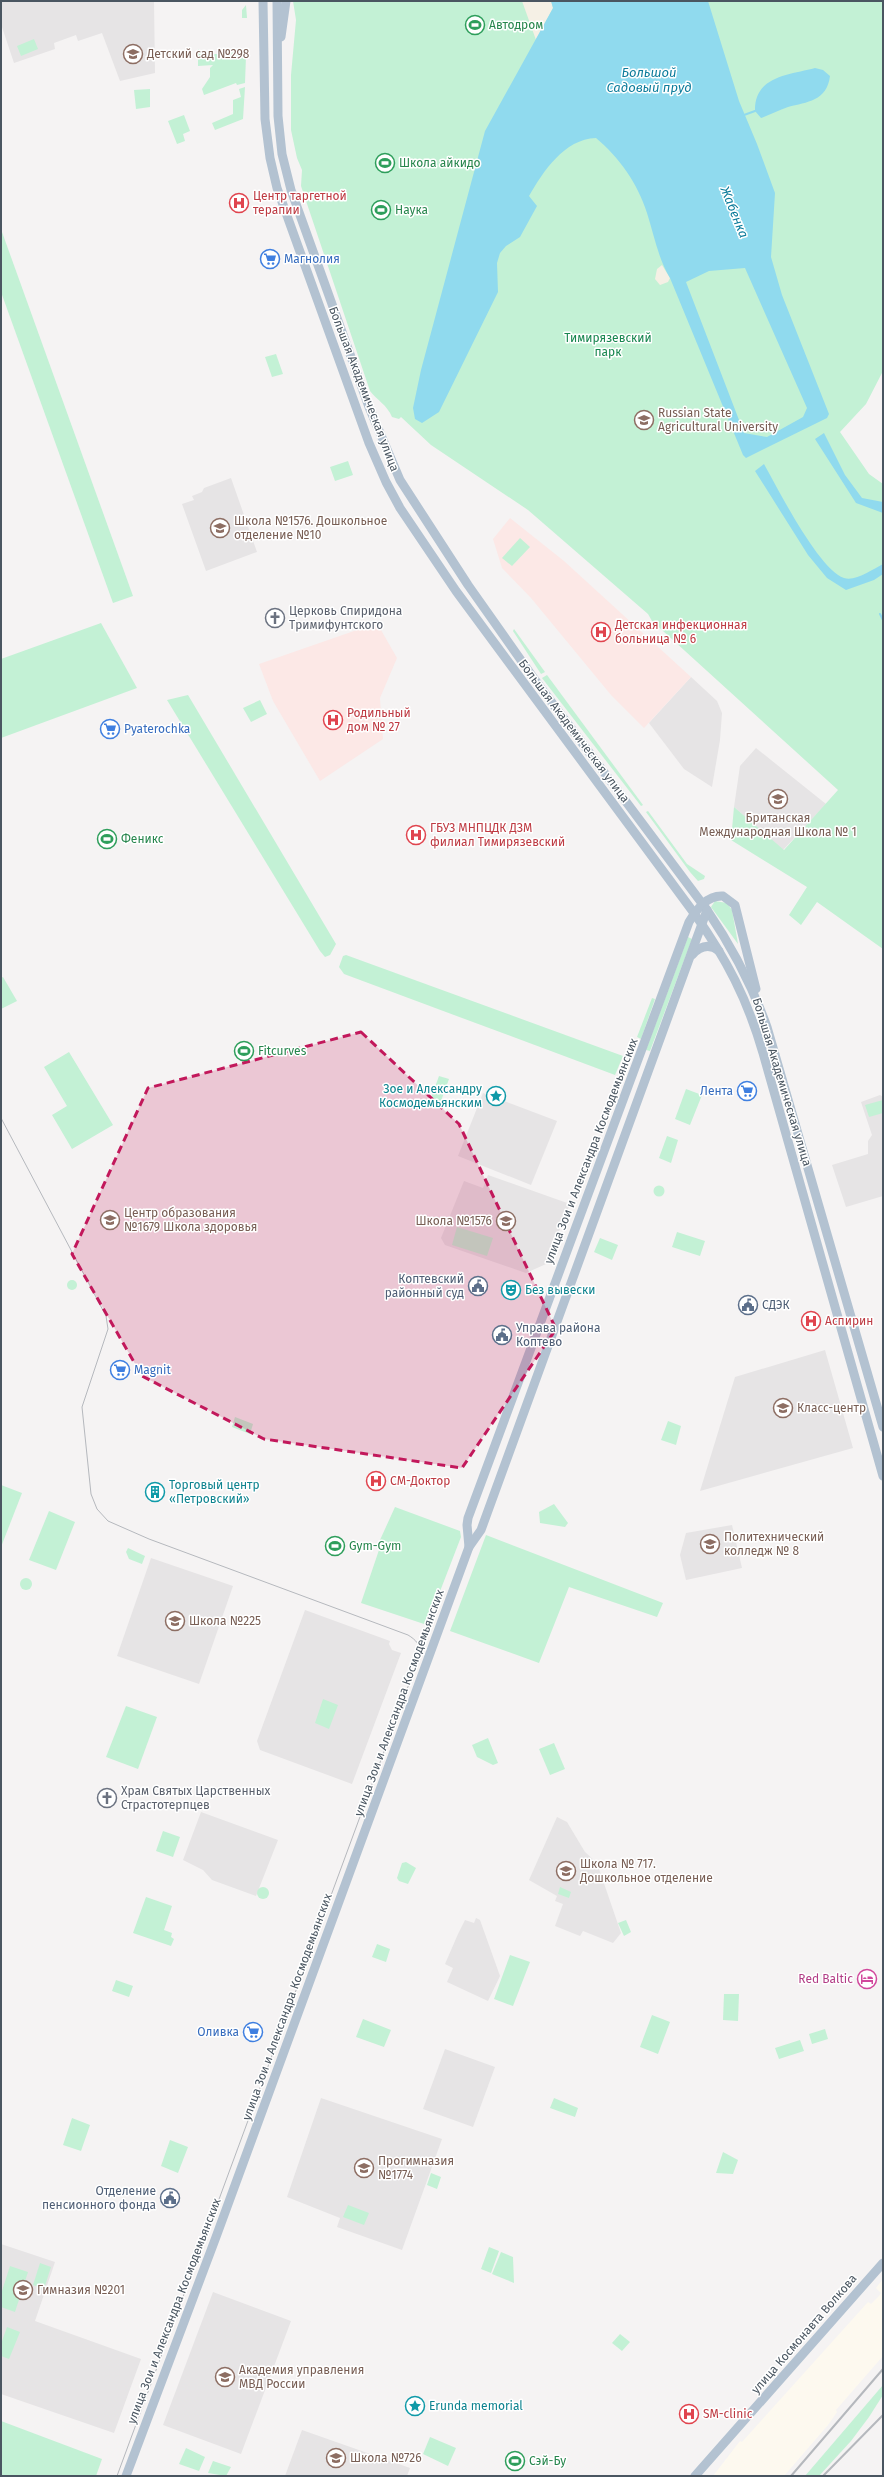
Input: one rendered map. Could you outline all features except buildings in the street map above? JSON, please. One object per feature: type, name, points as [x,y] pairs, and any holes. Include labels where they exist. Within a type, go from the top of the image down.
[{"type":"main road","points":[[257,1],[266,70]]},
{"type":"main road","name":"Большая Академическая улица","points":[[263,1],[266,70],[265,119],[270,158],[277,188],[369,443],[400,508],[465,604],[722,953],[754,1021],[883,1476]]},
{"type":"main road","name":"Большая Академическая улица","points":[[277,1],[278,116],[282,154],[291,190],[368,407],[400,480],[468,586],[535,680],[705,907],[731,947],[762,1012],[883,1427]]},
{"type":"main road","points":[[277,64],[286,1]]},
{"type":"main road","points":[[705,907],[718,896],[727,897],[735,905],[762,1012]]},
{"type":"main road","name":"улица Зои и Александра Космодемьянских","points":[[469,1546],[467,1525],[468,1518],[689,922],[694,913],[705,907]]},
{"type":"main road","name":"улица Зои и Александра Космодемьянских","points":[[126,2476],[469,1546],[481,1530],[703,926],[705,907]]},
{"type":"main road","points":[[692,955],[700,948],[710,946],[722,953]]},
{"type":"main road","name":"улица Космонавта Волкова","points":[[695,2476],[883,2263]]},
{"type":"highlighted area","points":[[361,1032],[459,1124],[556,1329],[462,1468],[264,1439],[142,1376],[72,1254],[148,1088]]},
{"type":"shaded area","points":[[1,1],[154,1],[155,73],[120,81],[102,33],[78,41],[76,35],[54,43],[55,49],[14,63],[1,24]]},
{"type":"shaded area","name":"Школа №1576. Дошкольное отделение №10","points":[[231,478],[257,552],[206,571],[182,504],[194,500],[192,496],[202,492],[204,488]]},
{"type":"shaded area","name":"Детская инфекционная больница № 6","points":[[510,518],[564,561],[691,677],[644,728],[611,695],[531,598],[502,568],[493,539]]},
{"type":"shaded area","name":"Родильный дом № 27","points":[[377,623],[397,658],[380,698],[383,739],[320,781],[273,701],[259,664]]},
{"type":"shaded area","points":[[691,677],[717,701],[722,713],[720,740],[712,787],[684,769],[649,723]]},
{"type":"shaded area","name":"Британская Международная Школа № 1","points":[[756,748],[826,804],[783,850],[734,807],[740,766]]},
{"type":"shaded area","points":[[483,1093],[557,1121],[531,1185],[458,1156]]},
{"type":"shaded area","points":[[880,1095],[883,1097],[883,1196],[846,1207],[832,1165],[868,1154],[868,1141],[872,1135],[861,1102]]},
{"type":"shaded area","name":"Школа №1576","points":[[488,1175],[570,1204],[546,1264],[526,1273],[445,1245],[441,1238],[464,1181],[483,1188]]},
{"type":"shaded area","name":"Класс-центр","points":[[825,1350],[853,1448],[700,1491],[735,1377]]},
{"type":"shaded area","name":"Политехнический колледж № 8","points":[[732,1525],[742,1568],[686,1580],[680,1555],[686,1533]]},
{"type":"shaded area","name":"Школа №225","points":[[151,1558],[233,1586],[199,1684],[117,1656]]},
{"type":"shaded area","points":[[305,1610],[390,1641],[389,1644],[392,1650],[401,1653],[352,1784],[260,1750],[257,1741]]},
{"type":"shaded area","points":[[201,1812],[278,1840],[256,1896],[212,1880],[203,1870],[183,1860]]},
{"type":"shaded area","name":"Школа № 717. Дошкольное отделение","points":[[557,1817],[567,1822],[585,1852],[597,1863],[621,1933],[613,1943],[583,1931],[580,1936],[555,1926],[563,1904],[555,1901],[557,1896],[529,1880]]},
{"type":"shaded area","points":[[476,1918],[480,1920],[500,1976],[488,2001],[447,1982],[453,1968],[445,1964],[458,1934],[465,1920],[474,1923]]},
{"type":"shaded area","points":[[445,2049],[495,2067],[473,2127],[423,2109]]},
{"type":"shaded area","name":"Прогимназия №1774","points":[[321,2098],[442,2139],[402,2250],[337,2227],[340,2218],[287,2197]]},
{"type":"shaded area","points":[[1,2244],[55,2262],[35,2321],[141,2359],[114,2433],[1,2394]]},
{"type":"shaded area","points":[[883,2279],[883,2356],[836,2410],[837,2412],[828,2425],[784,2476],[713,2476],[740,2441],[742,2442],[868,2302],[871,2304],[879,2296],[881,2293],[876,2288]]},
{"type":"shaded area","name":"Академия управления МВД России","points":[[213,2292],[291,2321],[241,2454],[163,2425]]},
{"type":"shaded area","name":"Школа №726","points":[[302,2430],[410,2468],[407,2476],[285,2476]]},
{"type":"green space","name":"Тимирязевский парк","points":[[293,1],[883,1],[883,371],[866,404],[840,432],[869,474],[883,484],[883,949],[817,902],[801,925],[789,915],[807,887],[731,840],[734,807],[784,850],[838,790],[652,621],[648,614],[528,510],[431,445],[401,417],[399,419],[392,417],[385,406],[370,391],[301,186],[302,170],[297,158],[291,130],[291,75],[296,20]]},
{"type":"green space","points":[[246,5],[247,18],[242,18],[242,10]]},
{"type":"green space","points":[[34,39],[38,49],[21,56],[17,46]]},
{"type":"green space","points":[[198,49],[205,54],[219,54],[220,58],[229,57],[229,52],[240,50],[246,56],[245,83],[237,85],[236,83],[204,95],[202,89],[210,77],[210,68],[213,65],[198,66]]},
{"type":"green space","points":[[245,87],[243,119],[215,130],[212,123],[233,114],[233,100],[241,97],[239,89]]},
{"type":"green space","points":[[150,89],[150,107],[136,109],[134,90]]},
{"type":"green space","points":[[184,115],[190,131],[183,134],[185,141],[177,144],[168,121]]},
{"type":"green space","points":[[2,232],[133,596],[113,603],[1,292]]},
{"type":"green space","points":[[276,354],[283,374],[272,377],[265,357]]},
{"type":"green space","points":[[348,461],[353,475],[335,481],[330,467]]},
{"type":"green space","points":[[520,538],[530,547],[512,566],[502,558]]},
{"type":"green space","points":[[101,623],[137,688],[1,738],[1,659]]},
{"type":"green space","points":[[514,629],[545,672],[541,674],[513,631]]},
{"type":"green space","points":[[547,675],[643,805],[641,806],[542,678]]},
{"type":"green space","points":[[188,695],[336,944],[330,955],[325,957],[320,951],[167,700]]},
{"type":"green space","points":[[260,700],[267,714],[251,722],[243,708]]},
{"type":"green space","points":[[648,811],[687,864],[705,876],[704,879],[698,881],[690,872],[646,812]]},
{"type":"green space","points":[[715,901],[727,903],[732,910],[738,944],[711,907]]},
{"type":"green space","points":[[688,937],[692,939],[650,1051],[646,1050]]},
{"type":"green space","points":[[346,955],[623,1056],[615,1075],[344,974],[339,967],[343,956]]},
{"type":"green space","points":[[3,977],[17,1001],[1,1009],[1,978]]},
{"type":"green space","points":[[652,998],[655,999],[641,1039],[637,1037]]},
{"type":"green space","points":[[69,1052],[113,1125],[72,1149],[52,1115],[67,1106],[44,1067]]},
{"type":"green space","points":[[439,1076],[449,1079],[441,1101],[431,1098]]},
{"type":"green space","points":[[686,1089],[702,1095],[690,1125],[675,1119]]},
{"type":"green space","points":[[883,1100],[883,1113],[869,1117],[865,1105]]},
{"type":"green space","points":[[667,1136],[678,1140],[671,1163],[659,1158]]},
{"type":"green space","points":[[659,1185],[663,1187],[665,1191],[663,1195],[659,1197],[655,1195],[653,1191],[655,1187]]},
{"type":"green space","points":[[457,1227],[493,1238],[487,1256],[452,1245]]},
{"type":"green space","points":[[677,1232],[705,1241],[700,1256],[672,1247]]},
{"type":"green space","points":[[600,1238],[618,1245],[612,1260],[594,1252]]},
{"type":"green space","points":[[72,1280],[77,1285],[72,1290],[67,1285]]},
{"type":"green space","points":[[235,1417],[253,1424],[250,1434],[232,1427]]},
{"type":"green space","points":[[668,1421],[681,1426],[676,1445],[661,1440]]},
{"type":"green space","points":[[1,1485],[22,1493],[1,1547]]},
{"type":"green space","points":[[554,1504],[568,1523],[565,1527],[540,1523],[539,1512]]},
{"type":"green space","points":[[395,1507],[460,1531],[461,1537],[427,1625],[361,1603],[380,1547],[380,1540]]},
{"type":"green space","points":[[49,1511],[75,1522],[56,1570],[29,1560]]},
{"type":"green space","points":[[486,1535],[663,1603],[657,1617],[569,1587],[539,1663],[450,1631]]},
{"type":"green space","points":[[128,1548],[145,1556],[142,1564],[129,1559],[126,1552]]},
{"type":"green space","points":[[24,1578],[28,1578],[32,1584],[28,1590],[24,1590],[20,1586],[20,1582]]},
{"type":"green space","points":[[323,1699],[338,1705],[329,1729],[315,1723]]},
{"type":"green space","points":[[126,1706],[157,1717],[138,1769],[106,1757]]},
{"type":"green space","points":[[488,1738],[498,1763],[493,1765],[477,1757],[472,1745]]},
{"type":"green space","points":[[554,1743],[565,1769],[550,1775],[539,1749]]},
{"type":"green space","points":[[163,1831],[180,1837],[173,1857],[156,1851]]},
{"type":"green space","points":[[406,1862],[416,1868],[408,1884],[399,1881],[397,1878],[402,1863]]},
{"type":"green space","points":[[263,1887],[267,1889],[269,1893],[267,1897],[263,1899],[259,1897],[257,1893],[259,1889]]},
{"type":"green space","points":[[560,1887],[571,1892],[569,1898],[558,1894]]},
{"type":"green space","points":[[146,1897],[172,1906],[164,1930],[172,1933],[171,1937],[174,1939],[171,1946],[133,1933]]},
{"type":"green space","points":[[626,1920],[631,1932],[624,1936],[618,1923]]},
{"type":"green space","points":[[377,1944],[390,1949],[386,1962],[372,1957]]},
{"type":"green space","points":[[510,1955],[530,1962],[513,2006],[494,1999]]},
{"type":"green space","points":[[116,1980],[133,1986],[129,1997],[112,1991]]},
{"type":"green space","points":[[724,1994],[739,1994],[738,2021],[723,2020]]},
{"type":"green space","points":[[652,2015],[670,2022],[658,2054],[640,2047]]},
{"type":"green space","points":[[363,2019],[391,2030],[384,2047],[356,2037]]},
{"type":"green space","points":[[825,2029],[828,2039],[812,2044],[809,2034]]},
{"type":"green space","points":[[800,2040],[804,2051],[779,2059],[775,2048]]},
{"type":"green space","points":[[554,2098],[578,2108],[575,2117],[550,2108]]},
{"type":"green space","points":[[72,2118],[90,2125],[81,2151],[63,2145]]},
{"type":"green space","points":[[170,2140],[188,2147],[178,2173],[161,2166]]},
{"type":"green space","points":[[723,2152],[738,2160],[733,2174],[716,2173]]},
{"type":"green space","points":[[431,2173],[441,2177],[437,2189],[427,2185]]},
{"type":"green space","points":[[348,2205],[369,2213],[364,2225],[343,2217]]},
{"type":"green space","points":[[489,2247],[499,2251],[491,2273],[481,2269]]},
{"type":"green space","points":[[501,2252],[513,2257],[514,2283],[492,2274]]},
{"type":"green space","points":[[40,2263],[51,2267],[44,2289],[33,2285]]},
{"type":"green space","points":[[10,2266],[28,2272],[15,2312],[1,2307],[1,2294]]},
{"type":"green space","points":[[7,2327],[20,2332],[9,2359],[1,2356],[1,2344]]},
{"type":"green space","points":[[620,2334],[630,2342],[622,2351],[612,2343]]},
{"type":"green space","points":[[883,2385],[883,2395],[851,2441],[819,2476],[805,2476]]},
{"type":"green space","points":[[1,2421],[102,2459],[96,2476],[1,2476]]},
{"type":"green space","points":[[430,2437],[456,2448],[448,2466],[423,2454]]},
{"type":"green space","points":[[186,2448],[205,2457],[199,2471],[179,2464]]},
{"type":"green space","points":[[213,2461],[231,2467],[226,2476],[208,2473]]},
{"type":"sand","points":[[522,1],[551,1],[553,8],[536,40]]},
{"type":"sand","points":[[662,265],[670,278],[668,282],[660,285],[655,279],[657,269]]},
{"type":"water","name":"Большой Садовый пруд","points":[[551,1],[708,1],[739,101],[775,193],[771,257],[782,295],[829,414],[827,418],[746,458],[743,455],[662,262],[643,202],[633,182],[620,162],[596,138],[574,144],[564,150],[541,177],[529,196],[537,206],[520,237],[506,246],[500,253],[497,263],[498,292],[439,412],[422,423],[415,419],[413,408],[421,370],[485,131],[553,8]],"holes":[[[745,268],[807,408],[803,417],[767,437],[744,433],[686,282],[709,271]]]},
{"type":"water","points":[[815,68],[823,70],[830,76],[825,91],[815,99],[788,107],[761,118],[755,111],[756,99],[760,90],[767,84],[784,75]]},
{"type":"water","points":[[824,433],[845,475],[862,498],[883,502],[883,513],[856,503],[815,439]]},
{"type":"water","points":[[764,464],[811,545],[834,572],[848,579],[859,577],[883,564],[883,574],[874,580],[846,590],[827,578],[808,555],[755,471]]},
{"type":"waterway","points":[[744,115],[755,111]]},
{"type":"waterway","points":[[880,614],[883,620]]},
{"type":"tram line","points":[[1,1118],[106,1316],[108,1329],[82,1407],[91,1494],[97,1509],[108,1521],[149,1539],[408,1635],[417,1643],[420,1651],[117,2476]]},
{"type":"railway","points":[[791,2476],[883,2369]]},
{"type":"railway","points":[[823,2476],[883,2415]]},
{"type":"place","name":"Автодром","points":[[475,25]]},
{"type":"place","name":"Детский сад №298","points":[[133,54]]},
{"type":"place","name":"Школа айкидо","points":[[385,163]]},
{"type":"place","name":"Центр таргетной терапии","points":[[239,203]]},
{"type":"place","name":"Наука","points":[[381,210]]},
{"type":"place","name":"Магнолия","points":[[270,259]]},
{"type":"place","name":"Russian State Agricultural University","points":[[644,420]]},
{"type":"place","name":"Школа №1576. Дошкольное отделение №10","points":[[220,528]]},
{"type":"place","name":"Церковь Спиридона Тримифунтского","points":[[275,618]]},
{"type":"place","name":"Детская инфекционная больница № 6","points":[[601,632]]},
{"type":"place","name":"Родильный дом № 27","points":[[333,720]]},
{"type":"place","name":"Pyaterochka","points":[[110,729]]},
{"type":"place","name":"Британская Международная Школа № 1","points":[[778,799]]},
{"type":"place","name":"ГБУЗ МНПЦДК ДЗМ филиал Тимирязевский","points":[[416,835]]},
{"type":"place","name":"Феникс","points":[[107,839]]},
{"type":"place","name":"Fitcurves","points":[[244,1051]]},
{"type":"place","name":"Лента","points":[[747,1091]]},
{"type":"place","name":"Зое и Александру Космодемьянским","points":[[496,1096]]},
{"type":"place","name":"Центр образования №1679 Школа здоровья","points":[[110,1220]]},
{"type":"place","name":"Школа №1576","points":[[506,1221]]},
{"type":"place","name":"Коптевский районный суд","points":[[478,1286]]},
{"type":"place","name":"Без вывески","points":[[511,1290]]},
{"type":"place","name":"СДЭК","points":[[748,1305]]},
{"type":"place","name":"Аспирин","points":[[811,1321]]},
{"type":"place","name":"Управа района Коптево","points":[[502,1335]]},
{"type":"place","name":"Magnit","points":[[120,1370]]},
{"type":"place","name":"Класс-центр","points":[[783,1408]]},
{"type":"place","name":"СМ-Доктор","points":[[376,1481]]},
{"type":"place","name":"Торговый центр «Петровский»","points":[[155,1492]]},
{"type":"place","name":"Политехнический колледж № 8","points":[[710,1544]]},
{"type":"place","name":"Gym-Gym","points":[[335,1546]]},
{"type":"place","name":"Школа №225","points":[[175,1621]]},
{"type":"place","name":"Храм Святых Царственных Страстотерпцев","points":[[107,1798]]},
{"type":"place","name":"Школа № 717. Дошкольное отделение","points":[[566,1871]]},
{"type":"place","name":"Red Baltic","points":[[867,1979]]},
{"type":"place","name":"Оливка","points":[[253,2032]]},
{"type":"place","name":"Прогимназия №1774","points":[[364,2168]]},
{"type":"place","name":"Отделение пенсионного фонда","points":[[170,2198]]},
{"type":"place","name":"Гимназия №201","points":[[23,2290]]},
{"type":"place","name":"Академия управления МВД России","points":[[225,2377]]},
{"type":"place","name":"Erunda memorial","points":[[415,2406]]},
{"type":"place","name":"SM-clinic","points":[[689,2414]]},
{"type":"place","name":"Школа №726","points":[[336,2458]]},
{"type":"place","name":"Сэй-Бу","points":[[515,2461]]},
{"type":"water label","name":"Жабенка","points":[[735,212]]}]
